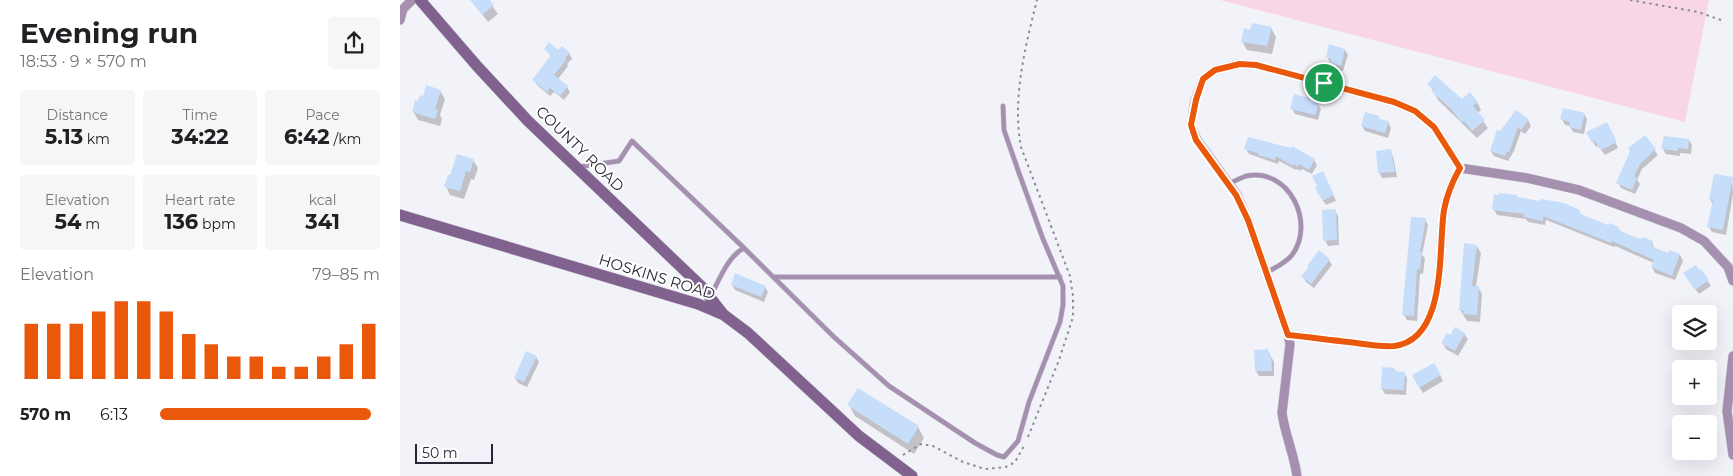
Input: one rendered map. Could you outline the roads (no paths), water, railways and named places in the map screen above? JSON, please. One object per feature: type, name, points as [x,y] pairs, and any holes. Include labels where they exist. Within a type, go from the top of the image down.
[{"type":"street","points":[[400,20],[403,9],[412,0]]},
{"type":"street","name":"COUNTY ROAD","points":[[420,0],[483,73],[528,121],[701,286],[724,315]]},
{"type":"street","points":[[1297,476],[1296,466],[1283,424],[1282,413],[1290,344],[1288,335],[1248,220],[1229,184],[1196,140],[1191,125],[1203,79],[1215,70],[1240,64],[1256,65],[1384,99],[1415,111],[1434,127],[1460,168],[1527,178],[1580,190],[1681,228],[1704,241],[1728,267],[1733,281]]},
{"type":"street","points":[[1288,335],[1375,346],[1395,346],[1410,341],[1420,331],[1431,314],[1439,282],[1444,211],[1450,186],[1460,168]]},
{"type":"street","name":"HOSKINS ROAD","points":[[400,215],[698,304],[724,315],[748,333],[859,436],[912,476]]},
{"type":"street","points":[[1733,356],[1727,411],[1733,455]]},
{"type":"lane","points":[[577,168],[618,160],[632,141],[834,337],[889,386],[975,443],[1004,458],[1018,441],[1029,402],[1060,322],[1063,305],[1063,286],[1042,238],[1004,130],[1003,106]]},
{"type":"lane","points":[[1229,184],[1247,176],[1266,177],[1287,189],[1298,208],[1302,222],[1302,231],[1298,244],[1291,257],[1266,273]]},
{"type":"lane","points":[[710,298],[726,266],[738,251],[744,248]]},
{"type":"lane","points":[[774,277],[1060,277]]}]
